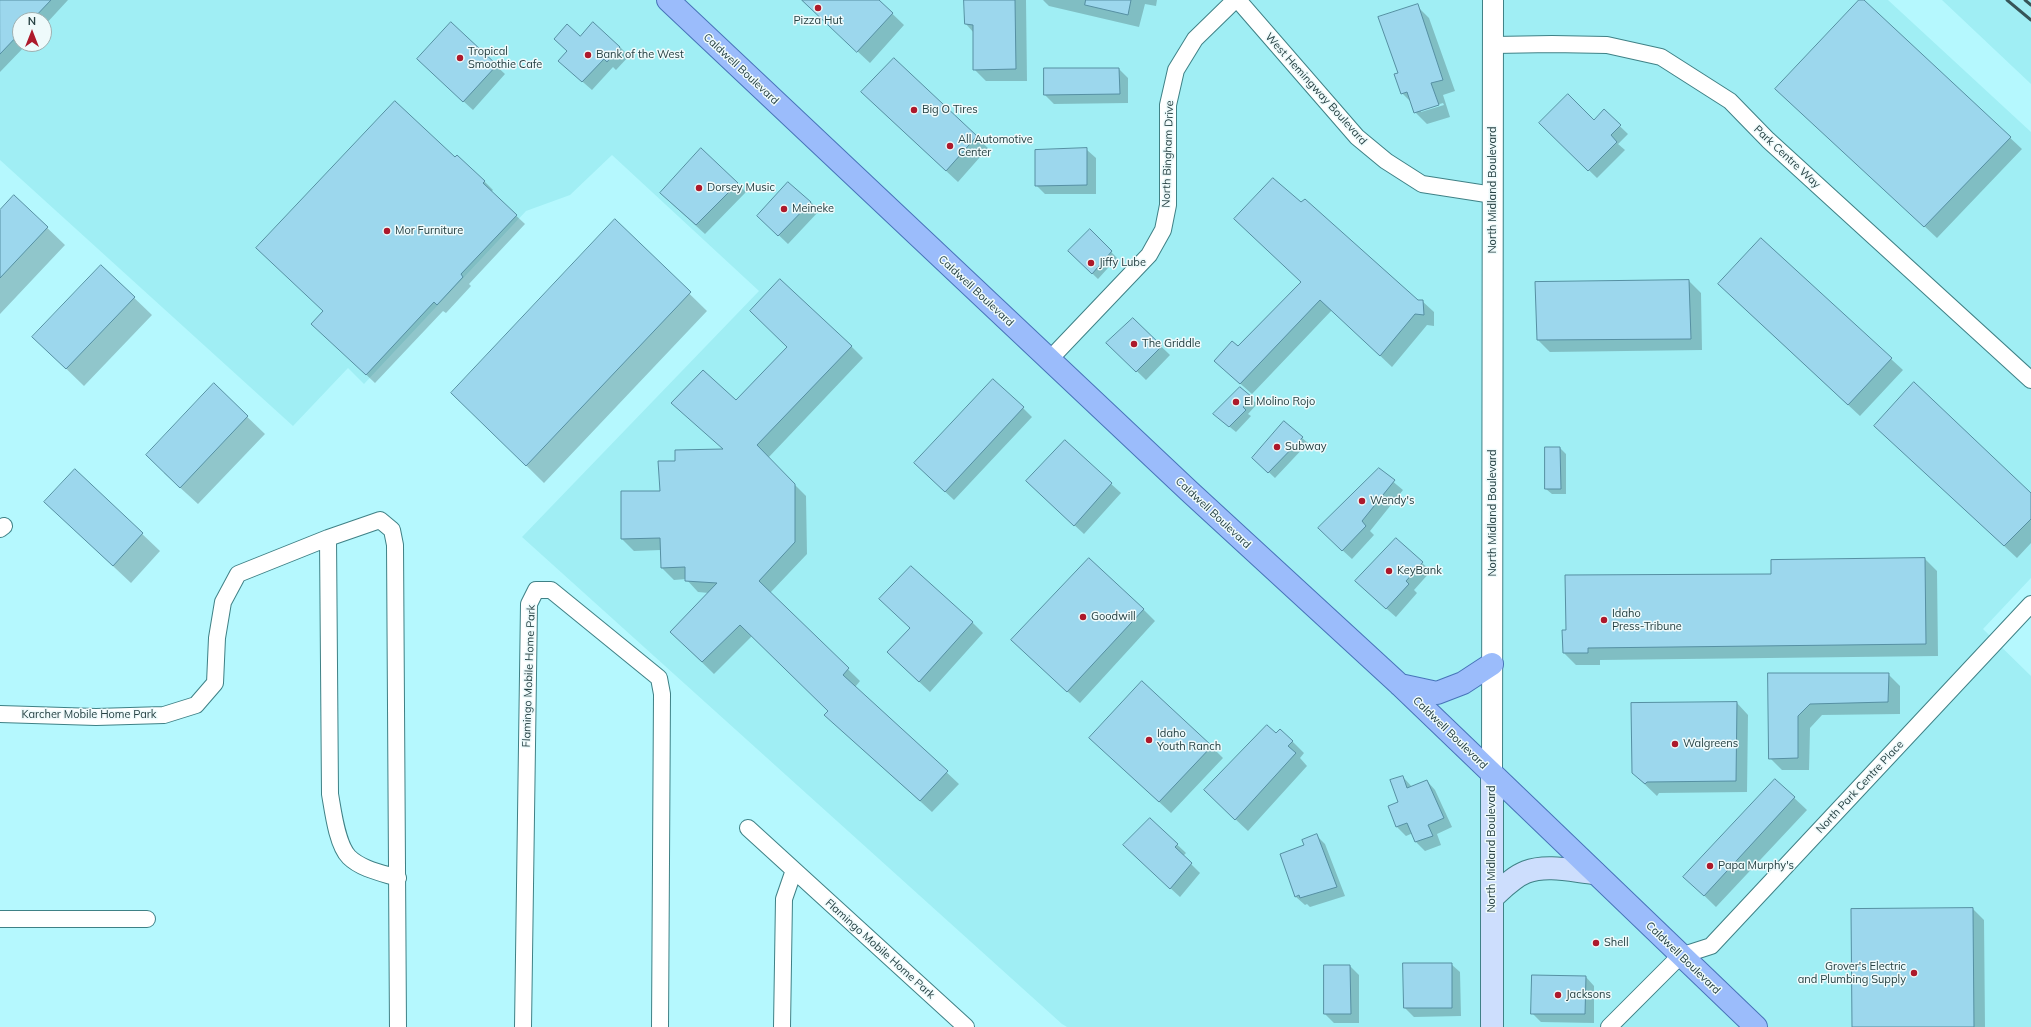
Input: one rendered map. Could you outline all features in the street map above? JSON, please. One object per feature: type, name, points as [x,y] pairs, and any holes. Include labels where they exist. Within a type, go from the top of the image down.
[{"type":"main road","name":"Caldwell Boulevard","points":[[668,0],[1049,360],[1400,685],[1680,956],[1756,1027]]},
{"type":"main road","points":[[1400,685],[1437,693],[1463,683],[1492,664]]},
{"type":"main road","name":"North Midland Boulevard","points":[[1492,774],[1492,1027]]},
{"type":"main road","points":[[1492,898],[1517,876],[1539,868],[1594,873]]},
{"type":"street","name":"North Bingham Drive","points":[[1049,360],[1149,255],[1163,230],[1168,205],[1168,105],[1176,70],[1195,39],[1237,0]]},
{"type":"street","name":"West Hemingway Boulevard","points":[[1237,0],[1357,138],[1386,161],[1422,184],[1493,195]]},
{"type":"street","name":"North Midland Boulevard","points":[[1492,774],[1493,0]]},
{"type":"street","name":"Park Centre Way","points":[[1494,45],[1608,45],[1661,57],[1689,74],[1730,101],[1774,145],[2031,380]]},
{"type":"street","points":[[398,878],[365,867],[348,856],[337,833],[330,794],[328,538],[380,520],[392,530],[395,545],[398,878],[398,1027]]},
{"type":"street","name":"Karcher Mobile Home Park","points":[[0,714],[96,716],[164,715],[196,705],[215,683],[217,638],[223,602],[238,574],[328,538]]},
{"type":"street","name":"Flamingo Mobile Home Park","points":[[523,1027],[529,604],[536,590],[551,590],[659,678],[662,694],[660,1027]]},
{"type":"street","name":"North Park Centre Place","points":[[1680,956],[1711,946],[2031,604]]},
{"type":"street","name":"Flamingo Mobile Home Park","points":[[748,828],[966,1027]]},
{"type":"street","points":[[782,1027],[784,899],[794,870]]},
{"type":"street","points":[[0,919],[147,918]]},
{"type":"street","points":[[1609,1027],[1680,956]]},
{"type":"shaded area","points":[[0,0],[1888,0],[2031,132],[2031,578],[1983,629],[2031,676],[2031,1027],[1067,1027],[1062,1024],[522,537],[759,291],[612,155],[570,195],[526,211],[364,384],[348,368],[293,426],[0,160]]},
{"type":"shaded area","points":[[1942,0],[2031,0],[2031,84]]},
{"type":"building","points":[[0,0],[51,0],[40,12],[12,12],[12,41],[0,54]]},
{"type":"building","points":[[802,0],[879,0],[893,13],[857,52]]},
{"type":"building","points":[[964,0],[1015,0],[1016,69],[973,70],[973,25],[965,24]]},
{"type":"building","points":[[1086,0],[1131,0],[1128,15],[1085,5]]},
{"type":"building","points":[[1859,0],[1864,0],[2011,137],[1924,227],[1775,89]]},
{"type":"building","points":[[1418,4],[1443,80],[1431,83],[1439,105],[1414,113],[1407,92],[1401,94],[1394,74],[1398,73],[1378,17]]},
{"type":"building","points":[[451,22],[497,65],[463,102],[417,59]]},
{"type":"building","name":"Bank of the West","points":[[593,22],[620,47],[607,62],[604,59],[582,82],[558,61],[567,51],[554,39],[567,24],[580,36]]},
{"type":"building","points":[[894,58],[977,136],[946,171],[861,92]]},
{"type":"building","points":[[1044,68],[1119,68],[1120,94],[1044,95]]},
{"type":"building","points":[[1568,94],[1594,120],[1604,109],[1621,125],[1611,135],[1617,142],[1588,171],[1539,123]]},
{"type":"building","name":"Mor Furniture","points":[[395,101],[455,157],[457,155],[485,181],[483,183],[517,215],[461,274],[463,277],[437,305],[434,302],[366,375],[311,324],[323,311],[256,248]]},
{"type":"building","name":"Dorsey Music","points":[[701,148],[738,183],[696,225],[660,193]]},
{"type":"building","points":[[1087,148],[1087,185],[1035,186],[1035,150]]},
{"type":"building","points":[[1273,178],[1301,202],[1305,199],[1418,300],[1423,300],[1424,315],[1415,314],[1380,356],[1320,300],[1240,384],[1214,361],[1232,341],[1238,346],[1301,282],[1234,219]]},
{"type":"building","name":"Meineke","points":[[788,182],[811,202],[778,236],[757,216]]},
{"type":"building","points":[[14,195],[48,227],[0,278],[0,210]]},
{"type":"building","points":[[615,219],[691,292],[526,466],[451,393]]},
{"type":"building","name":"Jiffy Lube","points":[[1090,229],[1112,251],[1092,274],[1068,251]]},
{"type":"building","points":[[1761,238],[1892,358],[1848,405],[1718,284]]},
{"type":"building","points":[[101,265],[135,297],[66,369],[32,337]]},
{"type":"building","points":[[780,279],[852,346],[757,445],[795,484],[795,542],[759,581],[849,668],[843,675],[948,771],[920,801],[824,715],[828,711],[740,625],[702,662],[670,632],[717,583],[685,581],[685,567],[661,568],[660,538],[621,539],[621,491],[660,491],[658,461],[675,461],[675,450],[723,449],[671,403],[703,370],[736,400],[787,347],[750,311]]},
{"type":"building","points":[[1689,280],[1691,339],[1537,340],[1535,282]]},
{"type":"building","name":"The Griddle","points":[[1133,318],[1162,346],[1136,372],[1106,343]]},
{"type":"building","points":[[993,379],[1024,407],[945,492],[914,463]]},
{"type":"building","points":[[1914,382],[2031,493],[2031,519],[2004,546],[1874,426]]},
{"type":"building","points":[[214,383],[248,416],[180,488],[146,455]]},
{"type":"building","name":"El Molino Rojo","points":[[1240,387],[1252,397],[1243,407],[1246,410],[1229,427],[1213,414]]},
{"type":"building","name":"Subway","points":[[1284,421],[1303,437],[1268,473],[1252,458]]},
{"type":"building","points":[[1065,440],[1112,483],[1074,526],[1026,481]]},
{"type":"building","points":[[1545,447],[1560,447],[1561,489],[1545,489]]},
{"type":"building","name":"Wendy's","points":[[1379,468],[1395,480],[1362,521],[1366,526],[1342,551],[1318,528]]},
{"type":"building","points":[[75,469],[143,533],[113,566],[44,502]]},
{"type":"building","name":"KeyBank","points":[[1396,538],[1423,562],[1406,581],[1409,584],[1386,609],[1355,581]]},
{"type":"building","points":[[1089,558],[1144,609],[1067,692],[1011,640]]},
{"type":"building","points":[[1925,558],[1926,644],[1588,648],[1588,653],[1563,653],[1562,630],[1566,630],[1565,575],[1771,574],[1771,560]]},
{"type":"building","points":[[911,566],[973,622],[919,682],[887,652],[910,628],[879,599]]},
{"type":"building","points":[[1768,673],[1889,673],[1888,702],[1810,704],[1798,716],[1798,758],[1769,759]]},
{"type":"building","points":[[1142,681],[1212,746],[1159,802],[1089,738]]},
{"type":"building","name":"Walgreens","points":[[1737,702],[1736,781],[1647,782],[1645,784],[1632,773],[1631,703]]},
{"type":"building","points":[[1267,725],[1276,733],[1280,729],[1293,741],[1288,746],[1296,753],[1235,820],[1204,790]]},
{"type":"building","points":[[1403,776],[1407,788],[1427,780],[1444,818],[1428,825],[1433,836],[1415,842],[1407,823],[1396,827],[1388,806],[1398,802],[1390,780]]},
{"type":"building","points":[[1775,779],[1795,797],[1704,896],[1683,877]]},
{"type":"building","points":[[1150,818],[1178,844],[1175,847],[1192,863],[1170,889],[1123,845]]},
{"type":"building","points":[[1317,834],[1337,887],[1300,898],[1299,895],[1295,897],[1280,854],[1304,845],[1302,840]]},
{"type":"building","points":[[1973,908],[1974,1027],[1852,1027],[1851,909]]},
{"type":"building","points":[[1403,963],[1452,963],[1452,1008],[1404,1008]]},
{"type":"building","points":[[1324,965],[1350,965],[1351,1014],[1324,1014]]},
{"type":"building","name":"Jacksons","points":[[1532,975],[1586,976],[1585,1014],[1531,1014]]},
{"type":"railway","points":[[2007,0],[2031,20]]},
{"type":"railway","points":[[2025,0],[2031,5]]},
{"type":"place","name":"Pizza Hut","points":[[818,8]]},
{"type":"place","name":"Bank of the West","points":[[588,55]]},
{"type":"place","name":"Tropical Smoothie Cafe","points":[[460,58]]},
{"type":"place","name":"Big O Tires","points":[[914,110]]},
{"type":"place","name":"All Automotive Center","points":[[950,146]]},
{"type":"place","name":"Dorsey Music","points":[[699,188]]},
{"type":"place","name":"Meineke","points":[[784,209]]},
{"type":"place","name":"Mor Furniture","points":[[387,231]]},
{"type":"place","name":"Jiffy Lube","points":[[1091,263]]},
{"type":"place","name":"The Griddle","points":[[1134,344]]},
{"type":"place","name":"El Molino Rojo","points":[[1236,402]]},
{"type":"place","name":"Subway","points":[[1277,447]]},
{"type":"place","name":"Wendy's","points":[[1362,501]]},
{"type":"place","name":"KeyBank","points":[[1389,571]]},
{"type":"place","name":"Goodwill","points":[[1083,617]]},
{"type":"place","name":"Idaho Press-Tribune","points":[[1604,620]]},
{"type":"place","name":"Idaho Youth Ranch","points":[[1149,740]]},
{"type":"place","name":"Walgreens","points":[[1675,744]]},
{"type":"place","name":"Papa Murphy's","points":[[1710,866]]},
{"type":"place","name":"Shell","points":[[1596,943]]},
{"type":"place","name":"Grover's Electric and Plumbing Supply","points":[[1914,973]]},
{"type":"place","name":"Jacksons","points":[[1558,995]]}]
